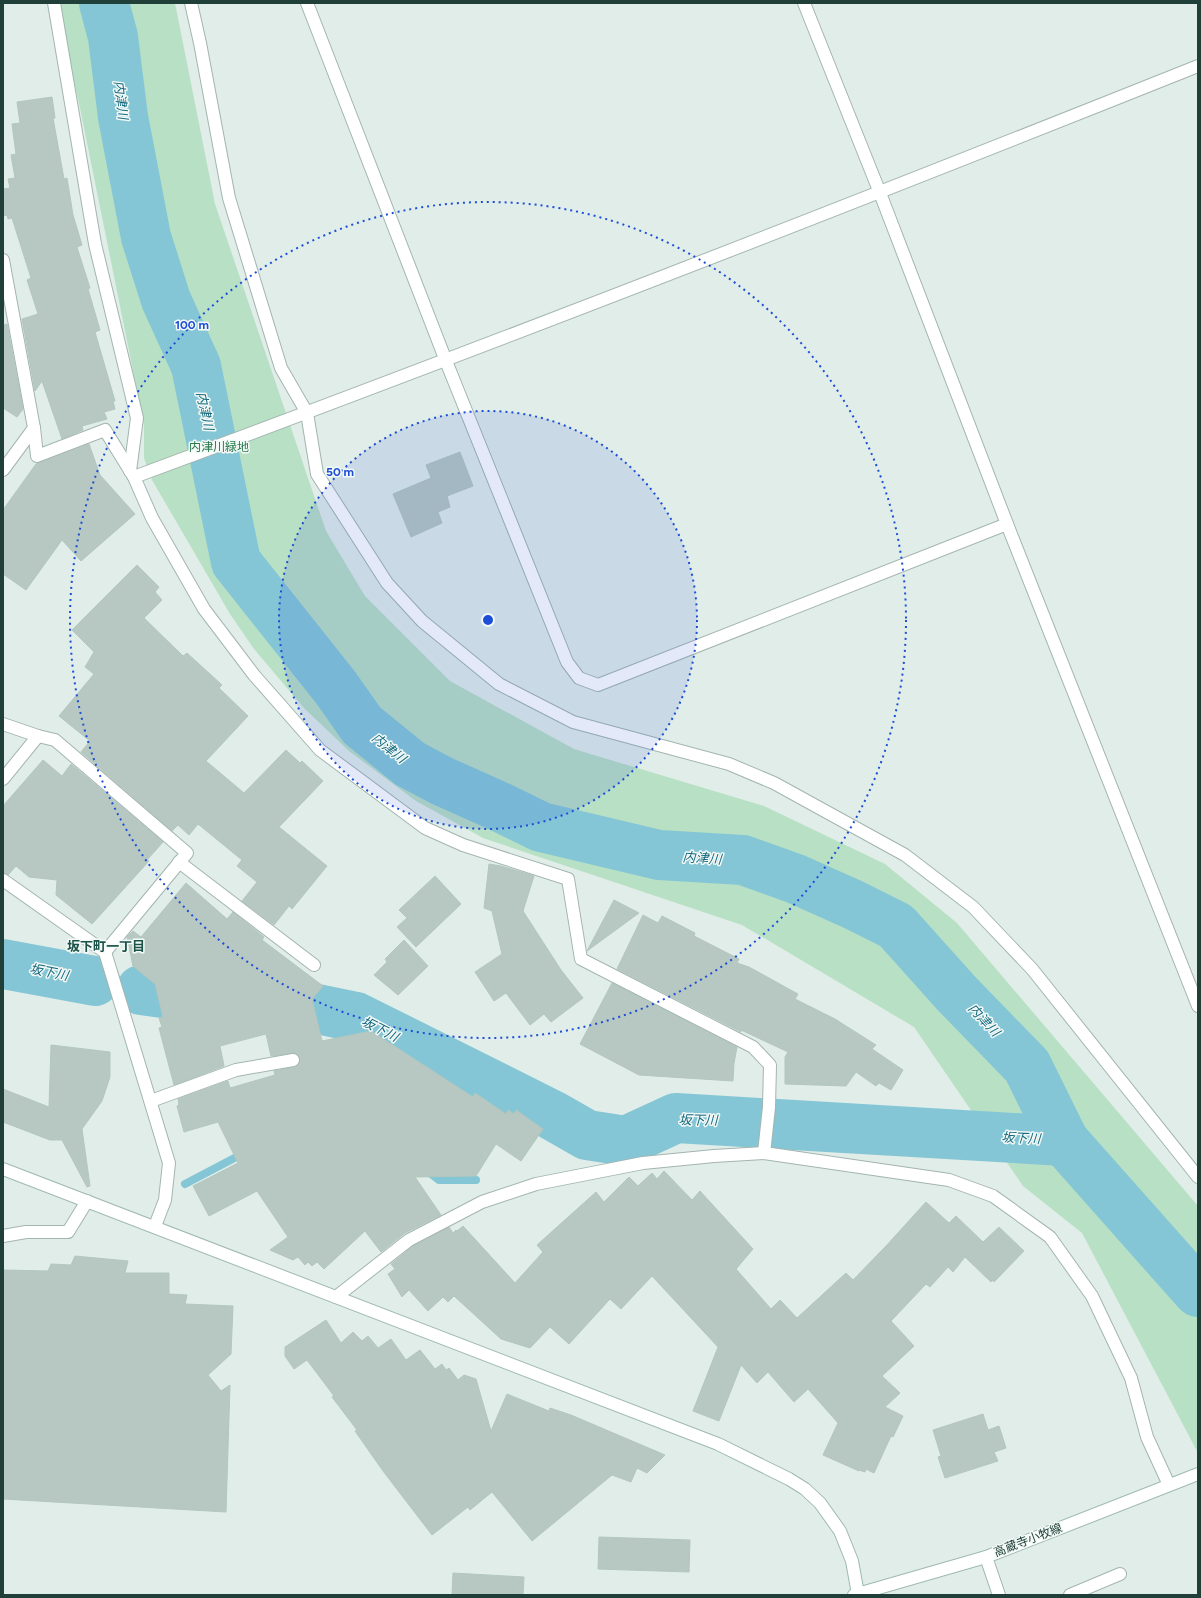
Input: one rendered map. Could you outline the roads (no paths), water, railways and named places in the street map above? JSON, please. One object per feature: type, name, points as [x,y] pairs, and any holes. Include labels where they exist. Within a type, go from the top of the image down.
[{"type":"street","points":[[54,3],[95,244],[137,418],[132,474]]},
{"type":"street","points":[[191,3],[229,198],[281,368],[307,413],[318,474],[387,584],[422,621],[499,684],[572,722],[728,764],[774,783],[905,855],[973,907],[1032,969],[1198,1177]]},
{"type":"street","points":[[307,3],[446,361],[566,662],[580,678],[598,685],[1007,524]]},
{"type":"street","points":[[804,3],[880,193],[1007,524],[1198,1006]]},
{"type":"street","points":[[132,474],[307,413],[446,361],[880,193],[1198,66]]},
{"type":"street","points":[[3,260],[34,428],[36,456],[105,430],[132,474],[152,518],[204,609],[254,675],[320,750],[425,828],[463,845],[568,879],[581,959],[753,1047],[770,1065],[769,1107],[764,1148]]},
{"type":"street","points":[[3,470],[34,428]]},
{"type":"street","points":[[3,724],[55,740],[187,853],[105,952]]},
{"type":"street","points":[[3,779],[38,736]]},
{"type":"street","points":[[179,862],[314,965]]},
{"type":"street","points":[[3,880],[105,952],[169,1163],[165,1200],[155,1226]]},
{"type":"street","points":[[151,1101],[236,1070],[293,1060]]},
{"type":"street","points":[[336,1297],[409,1240],[489,1200],[536,1184],[643,1163],[714,1156],[764,1148],[949,1180],[993,1196],[1050,1237],[1092,1296],[1131,1378],[1148,1437],[1169,1484]]},
{"type":"street","points":[[3,1169],[155,1226],[718,1444],[789,1479],[805,1489],[820,1503],[840,1531],[852,1561],[856,1594]]},
{"type":"street","points":[[3,1236],[26,1232],[68,1232],[87,1201]]},
{"type":"street","name":"高蔵寺小牧線","points":[[856,1594],[986,1557],[1169,1484],[1198,1474]]},
{"type":"street","points":[[986,1557],[999,1595]]},
{"type":"street","points":[[1070,1595],[1120,1574]]},
{"type":"waterway","name":"内津川","points":[[104,3],[113,37],[123,117],[146,237],[166,300],[196,366],[236,562],[336,688],[362,725],[410,764],[442,781],[541,827],[659,855],[743,860],[796,879],[896,926],[957,994],[1027,1066],[1064,1141]]},
{"type":"waterway","name":"坂下川","points":[[3,964],[95,981]]},
{"type":"waterway","name":"坂下川","points":[[141,990],[177,995],[239,993],[356,1017],[552,1115],[587,1135],[626,1141],[676,1118],[1064,1141],[1198,1292]]},
{"type":"waterway","points":[[575,1146],[587,1135]]},
{"type":"waterway","points":[[185,1184],[244,1153]]},
{"type":"waterway","points":[[426,1170],[439,1180],[476,1180]]},
{"type":"district","name":"坂下町一丁目","points":[[106,946]]},
{"type":"park label","name":"内津川緑地","points":[[219,447]]}]
